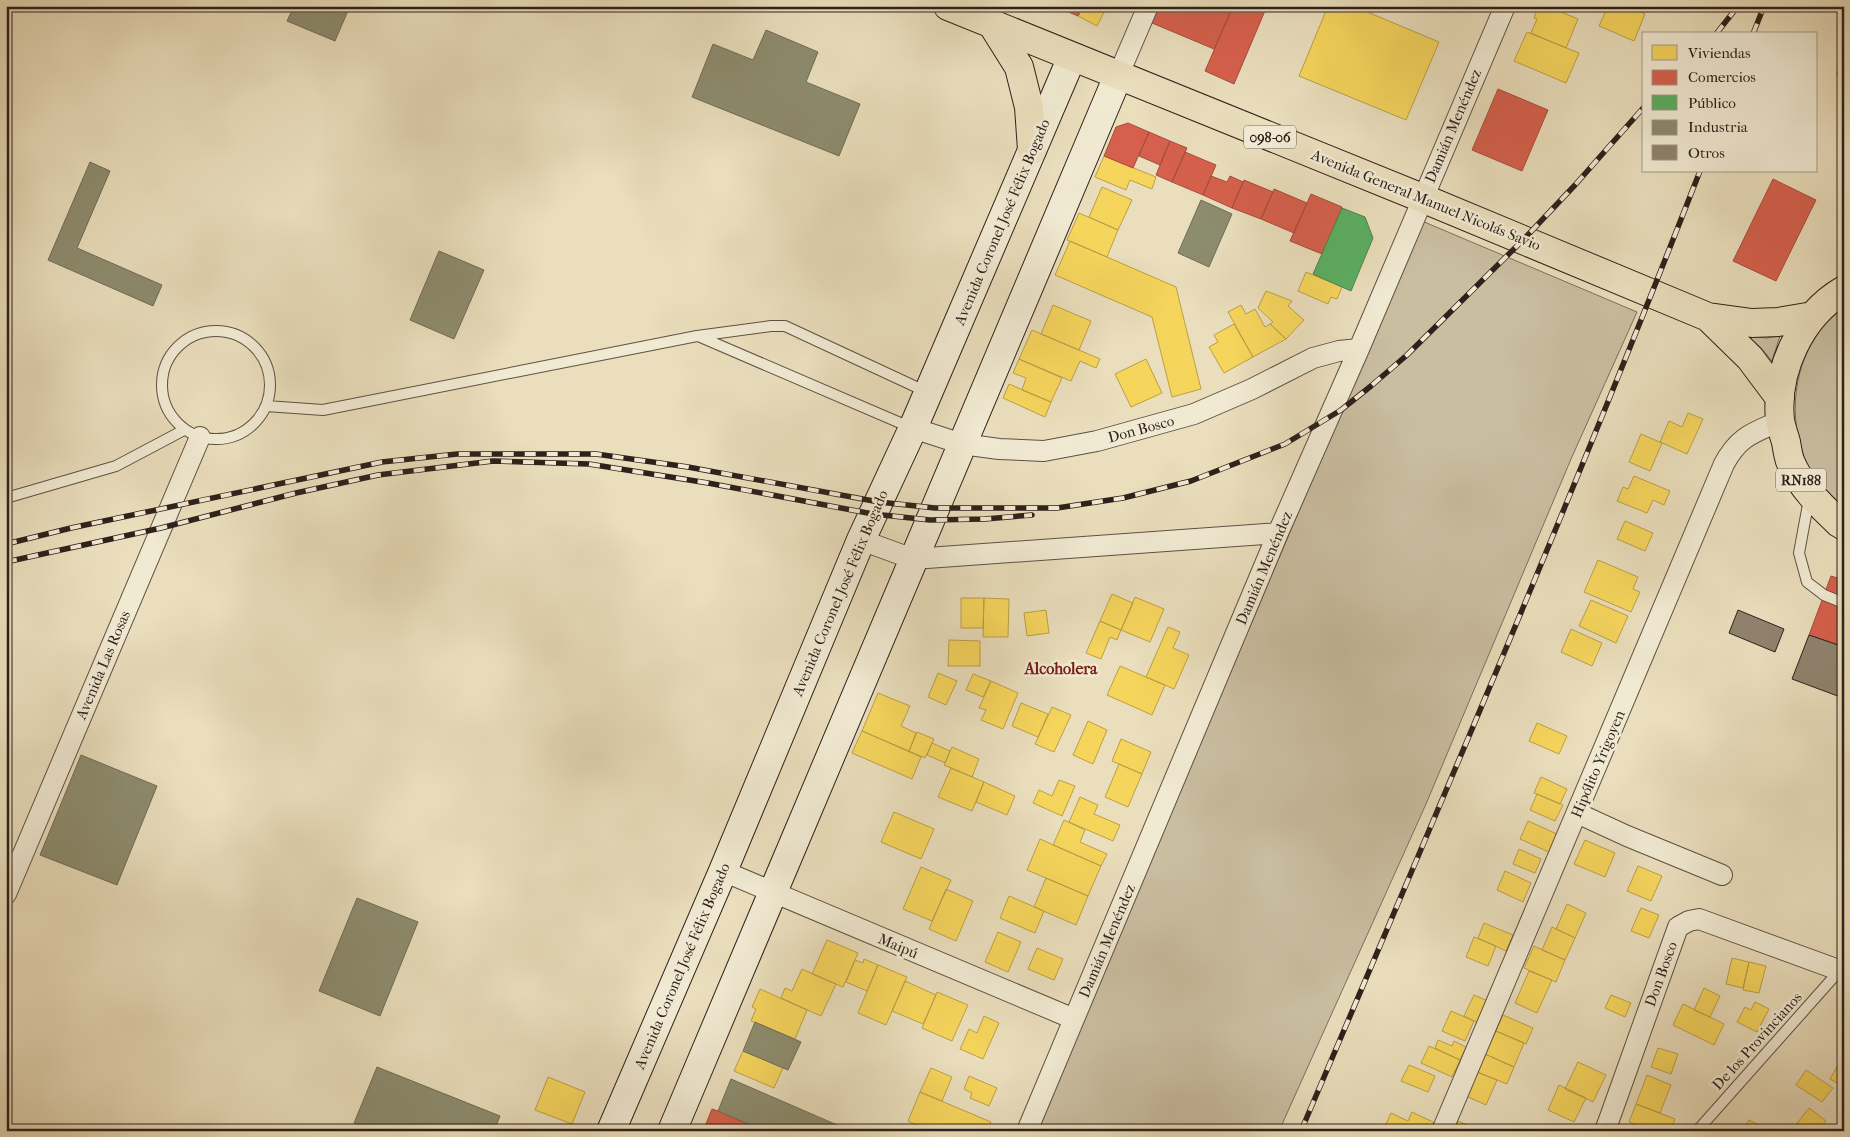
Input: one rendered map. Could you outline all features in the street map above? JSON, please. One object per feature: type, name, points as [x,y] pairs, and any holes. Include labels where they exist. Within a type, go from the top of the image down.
[{"type":"main road","name":"Avenida General Manuel Nicolás Savio","points":[[948,6],[1422,198],[1708,317],[1752,323],[1778,322],[1813,316]]},
{"type":"main road","points":[[992,24],[1019,67],[1029,107],[1032,150]]},
{"type":"main road","name":"Avenida Coronel José Félix Bogado","points":[[611,1131],[723,871],[861,540],[913,428],[1072,57]]},
{"type":"main road","points":[[672,1131],[1118,76]]},
{"type":"main road","name":"Avenida General Manuel Nicolás Savio","points":[[1840,288],[1813,316],[1796,340],[1785,368],[1780,409],[1790,460],[1810,495],[1839,524],[1844,526]]},
{"type":"main road","name":"Avenida General Manuel Nicolás Savio","points":[[1708,317],[1750,358],[1780,409]]},
{"type":"street","points":[[1118,76],[1148,6]]},
{"type":"street","name":"Damián Menéndez","points":[[1027,1131],[1278,533],[1359,349],[1505,6]]},
{"type":"street","name":"Don Bosco","points":[[913,428],[962,444],[999,449],[1044,451],[1098,440],[1194,414],[1252,389],[1313,358],[1339,351],[1359,349]]},
{"type":"street","name":"Hipólito Yrigoyen","points":[[1442,1131],[1732,449],[1780,409]]},
{"type":"street","name":"Avenida Las Rosas","points":[[6,894],[192,433]]},
{"type":"street","points":[[861,540],[913,559],[1278,533]]},
{"type":"street","points":[[1577,813],[1722,875]]},
{"type":"street","name":"Maipú","points":[[723,871],[1074,1019]]},
{"type":"street","name":"Don Bosco","points":[[1604,1131],[1678,927],[1689,921],[1699,919],[1842,971]]},
{"type":"lane","points":[[266,406],[324,410],[697,336],[771,326],[785,326],[928,393]]},
{"type":"lane","points":[[222,331],[240,336],[255,347],[265,362],[270,383],[266,406],[251,427],[235,436],[218,440],[192,433],[173,420],[165,404],[161,385],[164,368],[172,352],[186,340],[203,332],[222,331]]},
{"type":"lane","points":[[697,336],[913,428]]},
{"type":"lane","points":[[6,498],[116,466],[192,433]]},
{"type":"lane","points":[[1810,495],[1799,553],[1807,582],[1824,596],[1844,603]]},
{"type":"lane","name":"De los Provincianos","points":[[1697,1131],[1842,971]]},
{"type":"shaded area","points":[[1422,221],[1637,312],[1571,459],[1426,804],[1279,1131],[1036,1131]]},
{"type":"shaded area","points":[[1844,307],[1844,510],[1820,486],[1809,467],[1801,447],[1796,425],[1795,403],[1798,381],[1804,360],[1814,340],[1827,322]]},
{"type":"shaded area","points":[[1747,336],[1767,338],[1780,336],[1772,361],[1762,349]]},
{"type":"building: Viviendas","points":[[1083,6],[1107,6],[1097,26],[1078,16]]},
{"type":"building: Viviendas","points":[[1328,6],[1353,6],[1439,42],[1406,120],[1299,76]]},
{"type":"building: Viviendas","points":[[1538,6],[1547,6],[1578,19],[1566,48],[1531,33],[1537,19],[1534,18]]},
{"type":"building: Viviendas","points":[[1608,6],[1626,6],[1645,14],[1634,41],[1599,26]]},
{"type":"building: Viviendas","points":[[1527,32],[1579,53],[1566,83],[1514,61]]},
{"type":"building: Viviendas","points":[[1104,156],[1156,177],[1152,189],[1130,180],[1126,190],[1095,177]]},
{"type":"building: Viviendas","points":[[1102,187],[1132,200],[1118,230],[1089,217]]},
{"type":"building: Viviendas","points":[[1079,213],[1118,230],[1107,257],[1067,240]]},
{"type":"building: Viviendas","points":[[1070,241],[1176,287],[1201,389],[1172,397],[1152,317],[1055,275]]},
{"type":"building: Viviendas","points":[[1306,272],[1342,287],[1337,299],[1331,297],[1328,304],[1298,291]]},
{"type":"building: Viviendas","points":[[1266,291],[1292,301],[1288,306],[1304,320],[1286,339],[1270,324],[1273,322],[1258,308]]},
{"type":"building: Viviendas","points":[[1053,305],[1091,321],[1079,350],[1041,334]]},
{"type":"building: Viviendas","points":[[1241,305],[1246,314],[1255,309],[1265,327],[1270,324],[1286,339],[1253,357],[1228,312]]},
{"type":"building: Viviendas","points":[[1234,324],[1253,357],[1224,373],[1209,347],[1218,342],[1214,335]]},
{"type":"building: Viviendas","points":[[1032,330],[1100,359],[1096,368],[1080,361],[1071,381],[1019,359]]},
{"type":"building: Viviendas","points":[[1019,359],[1062,378],[1051,402],[1022,390],[1026,378],[1013,373]]},
{"type":"building: Viviendas","points":[[1146,359],[1162,393],[1131,407],[1115,374]]},
{"type":"building: Viviendas","points":[[1009,384],[1051,402],[1045,417],[1003,398]]},
{"type":"building: Viviendas","points":[[1688,413],[1703,419],[1687,454],[1660,442],[1669,421],[1682,427]]},
{"type":"building: Viviendas","points":[[1641,434],[1662,443],[1650,471],[1629,462]]},
{"type":"building: Viviendas","points":[[1634,476],[1670,491],[1664,505],[1653,500],[1647,513],[1617,501],[1623,487],[1628,489]]},
{"type":"building: Viviendas","points":[[1625,521],[1653,533],[1645,551],[1617,539]]},
{"type":"building: Viviendas","points":[[1598,560],[1638,577],[1633,589],[1640,592],[1631,612],[1584,592]]},
{"type":"building: Viviendas","points":[[1112,594],[1133,603],[1121,630],[1100,621]]},
{"type":"building: Viviendas","points":[[1135,597],[1164,609],[1150,642],[1121,630]]},
{"type":"building: Viviendas","points":[[961,598],[984,598],[983,628],[961,628]]},
{"type":"building: Viviendas","points":[[984,598],[1009,599],[1008,637],[983,637]]},
{"type":"building: Viviendas","points":[[1591,600],[1628,616],[1616,643],[1579,626]]},
{"type":"building: Viviendas","points":[[1046,610],[1049,633],[1027,636],[1024,613]]},
{"type":"building: Viviendas","points":[[1100,621],[1121,630],[1117,640],[1110,637],[1101,659],[1086,653]]},
{"type":"building: Viviendas","points":[[1168,627],[1180,632],[1173,648],[1189,655],[1174,689],[1146,677]]},
{"type":"building: Viviendas","points":[[1571,629],[1602,643],[1592,666],[1561,652]]},
{"type":"building: Viviendas","points":[[949,640],[980,641],[980,666],[948,666]]},
{"type":"building: Viviendas","points":[[1120,666],[1165,685],[1152,715],[1107,695]]},
{"type":"building: Viviendas","points":[[938,673],[957,681],[946,705],[928,697]]},
{"type":"building: Viviendas","points":[[973,674],[991,681],[983,697],[966,690]]},
{"type":"building: Viviendas","points":[[991,681],[1018,693],[1003,729],[981,720],[986,710],[979,708]]},
{"type":"building: Viviendas","points":[[878,693],[910,706],[901,726],[916,733],[909,751],[862,731]]},
{"type":"building: Viviendas","points":[[1021,703],[1048,714],[1038,737],[1012,726]]},
{"type":"building: Viviendas","points":[[1052,707],[1071,715],[1054,752],[1035,744]]},
{"type":"building: Viviendas","points":[[1088,721],[1107,730],[1093,764],[1073,755]]},
{"type":"building: Viviendas","points":[[1537,723],[1567,736],[1559,754],[1529,741]]},
{"type":"building: Viviendas","points":[[862,731],[921,757],[912,779],[852,753]]},
{"type":"building: Viviendas","points":[[917,732],[934,739],[925,758],[909,751]]},
{"type":"building: Viviendas","points":[[1121,739],[1151,752],[1142,774],[1112,761]]},
{"type":"building: Viviendas","points":[[932,743],[950,751],[945,763],[927,755]]},
{"type":"building: Viviendas","points":[[952,747],[979,759],[972,777],[944,765]]},
{"type":"building: Viviendas","points":[[1119,764],[1142,774],[1128,807],[1105,797]]},
{"type":"building: Viviendas","points":[[951,768],[984,782],[972,811],[938,797]]},
{"type":"building: Viviendas","points":[[1541,777],[1567,789],[1560,804],[1534,793]]},
{"type":"building: Viviendas","points":[[1059,780],[1075,786],[1062,816],[1033,803],[1039,790],[1052,796]]},
{"type":"building: Viviendas","points":[[984,782],[1015,796],[1007,815],[976,802]]},
{"type":"building: Viviendas","points":[[1537,794],[1563,805],[1555,821],[1530,810]]},
{"type":"building: Viviendas","points":[[1080,797],[1098,805],[1094,814],[1120,825],[1113,841],[1069,822]]},
{"type":"building: Viviendas","points":[[894,812],[934,829],[921,859],[881,842]]},
{"type":"building: Viviendas","points":[[1064,820],[1085,830],[1080,842],[1107,854],[1101,866],[1053,845]]},
{"type":"building: Viviendas","points":[[1528,821],[1559,835],[1551,853],[1520,839]]},
{"type":"building: Viviendas","points":[[1040,839],[1101,866],[1088,896],[1027,870]]},
{"type":"building: Viviendas","points":[[1585,840],[1615,853],[1605,877],[1574,864]]},
{"type":"building: Viviendas","points":[[1519,849],[1541,859],[1535,873],[1513,864]]},
{"type":"building: Viviendas","points":[[1638,866],[1662,876],[1651,901],[1627,891]]},
{"type":"building: Viviendas","points":[[921,867],[951,880],[932,921],[903,909]]},
{"type":"building: Viviendas","points":[[1505,871],[1531,883],[1523,902],[1497,890]]},
{"type":"building: Viviendas","points":[[1046,878],[1088,896],[1076,925],[1034,907]]},
{"type":"building: Viviendas","points":[[946,889],[973,901],[956,941],[929,929]]},
{"type":"building: Viviendas","points":[[1009,896],[1044,911],[1035,933],[1000,918]]},
{"type":"building: Viviendas","points":[[1567,904],[1586,913],[1575,938],[1556,929]]},
{"type":"building: Viviendas","points":[[1641,908],[1659,915],[1649,938],[1631,931]]},
{"type":"building: Viviendas","points":[[1484,923],[1513,935],[1506,951],[1478,938]]},
{"type":"building: Viviendas","points":[[1552,927],[1575,938],[1565,960],[1542,950]]},
{"type":"building: Viviendas","points":[[998,932],[1021,942],[1008,972],[985,962]]},
{"type":"building: Viviendas","points":[[1474,937],[1496,946],[1488,966],[1466,957]]},
{"type":"building: Viviendas","points":[[827,940],[858,953],[843,987],[812,974]]},
{"type":"building: Viviendas","points":[[1534,946],[1565,960],[1556,982],[1524,968]]},
{"type":"building: Viviendas","points":[[1037,948],[1063,959],[1054,980],[1028,969]]},
{"type":"building: Viviendas","points":[[1732,958],[1749,962],[1743,988],[1726,984]]},
{"type":"building: Viviendas","points":[[864,959],[878,965],[867,991],[846,982],[855,960],[863,963]]},
{"type":"building: Viviendas","points":[[1749,962],[1766,966],[1759,993],[1743,990]]},
{"type":"building: Viviendas","points":[[878,965],[907,977],[886,1025],[858,1013]]},
{"type":"building: Viviendas","points":[[802,969],[836,984],[821,1016],[781,998],[785,988],[792,991]]},
{"type":"building: Viviendas","points":[[1529,971],[1552,980],[1537,1013],[1515,1003]]},
{"type":"building: Viviendas","points":[[905,981],[936,995],[923,1024],[892,1011]]},
{"type":"building: Viviendas","points":[[1704,988],[1720,996],[1710,1017],[1694,1010]]},
{"type":"building: Viviendas","points":[[760,989],[807,1010],[795,1039],[751,1021],[756,1009],[752,1007]]},
{"type":"building: Viviendas","points":[[937,992],[968,1005],[952,1041],[922,1028]]},
{"type":"building: Viviendas","points":[[1474,995],[1488,1001],[1478,1023],[1464,1016]]},
{"type":"building: Viviendas","points":[[1611,995],[1631,1003],[1625,1017],[1605,1008]]},
{"type":"building: Viviendas","points":[[1755,1002],[1769,1009],[1757,1032],[1737,1022],[1745,1007],[1751,1010]]},
{"type":"building: Viviendas","points":[[1683,1004],[1724,1024],[1714,1045],[1673,1025]]},
{"type":"building: Viviendas","points":[[1844,1006],[1844,1019],[1838,1016]]},
{"type":"building: Viviendas","points":[[1451,1011],[1474,1021],[1465,1041],[1442,1031]]},
{"type":"building: Viviendas","points":[[1503,1015],[1533,1028],[1526,1044],[1496,1031]]},
{"type":"building: Viviendas","points":[[984,1016],[999,1023],[983,1059],[960,1049],[969,1029],[977,1033]]},
{"type":"building: Viviendas","points":[[1496,1031],[1524,1043],[1514,1067],[1485,1054]]},
{"type":"building: Viviendas","points":[[1438,1040],[1452,1046],[1454,1041],[1466,1047],[1460,1060],[1435,1048]]},
{"type":"building: Viviendas","points":[[1429,1046],[1460,1060],[1452,1077],[1421,1063]]},
{"type":"building: Viviendas","points":[[1658,1048],[1678,1054],[1671,1074],[1651,1067]]},
{"type":"building: Viviendas","points":[[743,1051],[783,1068],[774,1088],[734,1071]]},
{"type":"building: Viviendas","points":[[1485,1054],[1514,1067],[1507,1084],[1477,1072]]},
{"type":"building: Viviendas","points":[[1844,1055],[1844,1087],[1830,1079]]},
{"type":"building: Viviendas","points":[[1578,1062],[1606,1075],[1593,1102],[1565,1089]]},
{"type":"building: Viviendas","points":[[1409,1065],[1435,1076],[1428,1092],[1401,1081]]},
{"type":"building: Viviendas","points":[[931,1068],[952,1077],[942,1101],[920,1092]]},
{"type":"building: Viviendas","points":[[1806,1070],[1833,1088],[1822,1102],[1796,1085]]},
{"type":"building: Viviendas","points":[[1477,1072],[1497,1080],[1486,1105],[1466,1096]]},
{"type":"building: Viviendas","points":[[1647,1075],[1671,1085],[1660,1113],[1636,1104]]},
{"type":"building: Viviendas","points":[[969,1076],[997,1088],[989,1106],[970,1098],[972,1093],[964,1089]]},
{"type":"building: Viviendas","points":[[548,1077],[585,1092],[572,1124],[535,1110]]},
{"type":"building: Viviendas","points":[[1559,1085],[1586,1098],[1574,1122],[1548,1110]]},
{"type":"building: Viviendas","points":[[920,1092],[991,1122],[987,1131],[929,1131],[908,1121]]},
{"type":"building: Viviendas","points":[[1636,1104],[1675,1119],[1670,1131],[1651,1131],[1629,1122]]},
{"type":"building: Viviendas","points":[[1809,1108],[1826,1121],[1818,1131],[1799,1131],[1794,1127]]},
{"type":"building: Viviendas","points":[[1412,1112],[1435,1123],[1431,1131],[1383,1131],[1391,1113],[1408,1121]]},
{"type":"building: Viviendas","points":[[1749,1120],[1770,1131],[1743,1131]]},
{"type":"building: Viviendas","points":[[1458,1121],[1481,1131],[1454,1131]]},
{"type":"building: Comercios","points":[[1060,6],[1083,6],[1078,16],[1059,8]]},
{"type":"building: Comercios","points":[[1159,6],[1233,6],[1214,49],[1152,23]]},
{"type":"building: Comercios","points":[[1233,6],[1267,6],[1234,84],[1205,71]]},
{"type":"building: Comercios","points":[[1844,55],[1844,77],[1837,74]]},
{"type":"building: Comercios","points":[[1498,89],[1548,110],[1522,171],[1472,150]]},
{"type":"building: Comercios","points":[[1128,123],[1149,132],[1133,168],[1104,156],[1116,127]]},
{"type":"building: Comercios","points":[[1149,132],[1170,141],[1160,165],[1139,156]]},
{"type":"building: Comercios","points":[[1170,141],[1187,148],[1172,182],[1156,175]]},
{"type":"building: Comercios","points":[[1185,152],[1216,165],[1203,195],[1172,182]]},
{"type":"building: Comercios","points":[[1211,176],[1227,182],[1230,176],[1243,182],[1232,208],[1203,195]]},
{"type":"building: Comercios","points":[[1773,179],[1816,200],[1776,281],[1733,261]]},
{"type":"building: Comercios","points":[[1244,180],[1273,192],[1261,219],[1232,208]]},
{"type":"building: Comercios","points":[[1274,189],[1307,203],[1294,233],[1261,219]]},
{"type":"building: Comercios","points":[[1311,194],[1342,207],[1322,254],[1290,241]]},
{"type":"building: Comercios","points":[[1831,576],[1844,580],[1844,647],[1809,635]]},
{"type":"building: Comercios","points":[[712,1109],[718,1111],[764,1131],[703,1131]]},
{"type":"building: Público","points":[[1342,208],[1365,217],[1373,238],[1351,291],[1313,274]]},
{"type":"building: Industria","points":[[294,6],[350,6],[335,41],[287,21]]},
{"type":"building: Industria","points":[[766,30],[818,52],[806,82],[860,104],[839,156],[692,97],[713,44],[753,60]]},
{"type":"building: Industria","points":[[90,162],[110,171],[77,248],[162,285],[153,306],[48,260]]},
{"type":"building: Industria","points":[[1201,200],[1232,214],[1209,267],[1178,253]]},
{"type":"building: Industria","points":[[439,251],[484,270],[454,339],[410,320]]},
{"type":"building: Industria","points":[[81,755],[157,786],[117,885],[40,855]]},
{"type":"building: Industria","points":[[357,898],[418,922],[380,1016],[319,991]]},
{"type":"building: Industria","points":[[755,1022],[801,1042],[788,1070],[743,1051]]},
{"type":"building: Industria","points":[[377,1067],[500,1116],[494,1131],[374,1131],[354,1123]]},
{"type":"building: Industria","points":[[731,1079],[851,1131],[764,1131],[718,1111]]},
{"type":"building: Otros","points":[[1738,610],[1784,629],[1775,652],[1729,633]]},
{"type":"building: Otros","points":[[1809,635],[1844,647],[1843,698],[1792,679]]},
{"type":"railway","points":[[1718,32],[1738,6]]},
{"type":"railway","points":[[1754,32],[1764,6]]},
{"type":"railway","points":[[6,544],[71,528],[382,462],[457,454],[596,454],[688,467],[879,502],[935,508],[1057,508],[1123,498],[1191,481],[1285,444],[1341,410],[1371,386],[1407,355],[1523,240],[1642,109]]},
{"type":"railway","points":[[1301,1131],[1554,533],[1700,172]]},
{"type":"railway","points":[[6,562],[161,528],[296,493],[378,475],[493,461],[589,464],[708,483],[873,514],[930,520],[985,519],[1032,515]]},
{"type":"district","name":"Alcoholera","points":[[1061,668]]}]
